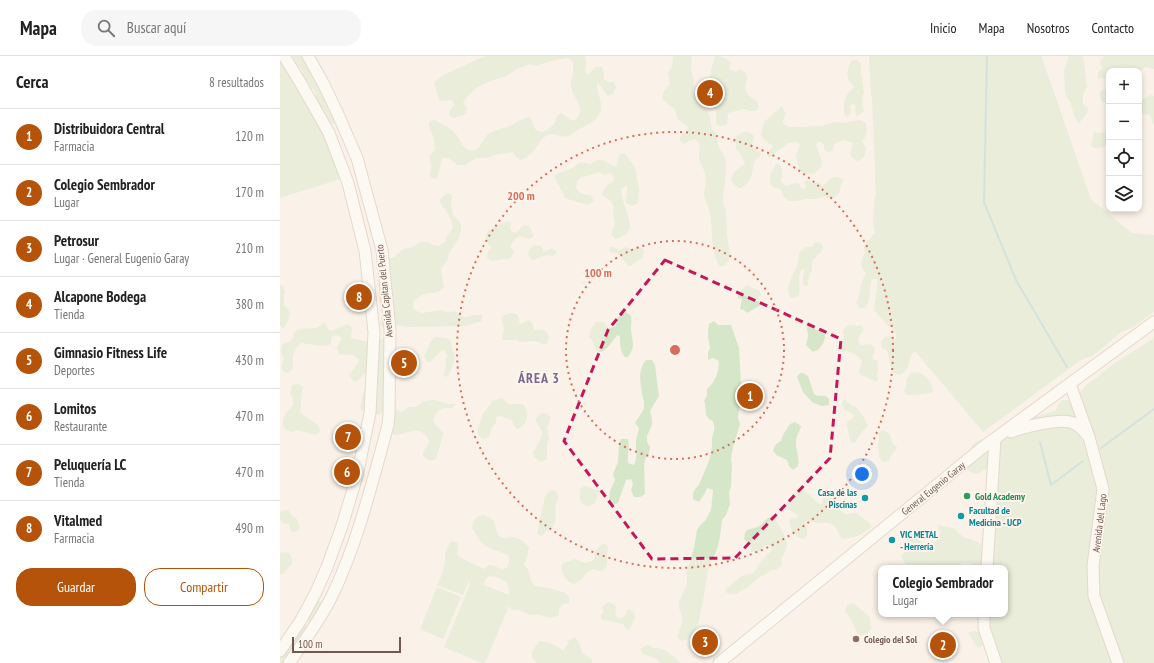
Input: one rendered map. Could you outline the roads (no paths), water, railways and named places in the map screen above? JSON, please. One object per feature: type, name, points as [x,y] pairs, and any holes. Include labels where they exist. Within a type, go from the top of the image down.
[{"type":"street","name":"Avenida Capitan del Puerto","points":[[280,651],[301,620],[316,592],[342,526],[357,476],[370,413],[374,332],[365,251],[348,183],[329,133],[284,56]]},
{"type":"street","name":"Avenida Capitan del Puerto","points":[[289,663],[322,613],[348,559],[363,516],[390,414],[390,330],[382,250],[357,158],[337,112],[308,56]]},
{"type":"street","name":"General Eugenio Garay","points":[[720,663],[982,448],[1154,322]]},
{"type":"street","name":"Avenida del Lago","points":[[1070,384],[1089,437],[1103,489],[1093,566],[1094,596],[1118,663]]},
{"type":"street","points":[[987,565],[997,438],[1020,428],[1056,422],[1071,422],[1083,429],[1089,437]]},
{"type":"street","points":[[984,617],[984,628],[996,663]]},
{"type":"waterway","points":[[987,56],[984,202],[1016,280],[1067,367]]},
{"type":"waterway","points":[[1101,448],[1154,409]]},
{"type":"waterway","points":[[1040,442],[1051,485],[1083,461]]},
{"type":"place","name":"Alcapone Bodega","points":[[710,93]]},
{"type":"place","name":"Vitalmed","points":[[359,297]]},
{"type":"place","name":"Gimnasio Fitness Life","points":[[404,363]]},
{"type":"place","name":"Distribuidora Central","points":[[750,396]]},
{"type":"place","name":"Peluquería LC","points":[[348,437]]},
{"type":"place","name":"Lomitos","points":[[347,472]]},
{"type":"place","name":"Gold Academy","points":[[967,496]]},
{"type":"place","name":"Casa de las Piscinas","points":[[865,498]]},
{"type":"place","name":"Facultad de Medicina - UCP","points":[[961,516]]},
{"type":"place","name":"VIC METAL - Herrería","points":[[892,540]]},
{"type":"place","name":"Colegio del Sol","points":[[856,639]]},
{"type":"place","name":"Petrosur","points":[[705,642]]},
{"type":"place","name":"Colegio Sembrador","points":[[943,645]]},
{"type":"district","name":"ÁREA 3","points":[[539,378]]}]
